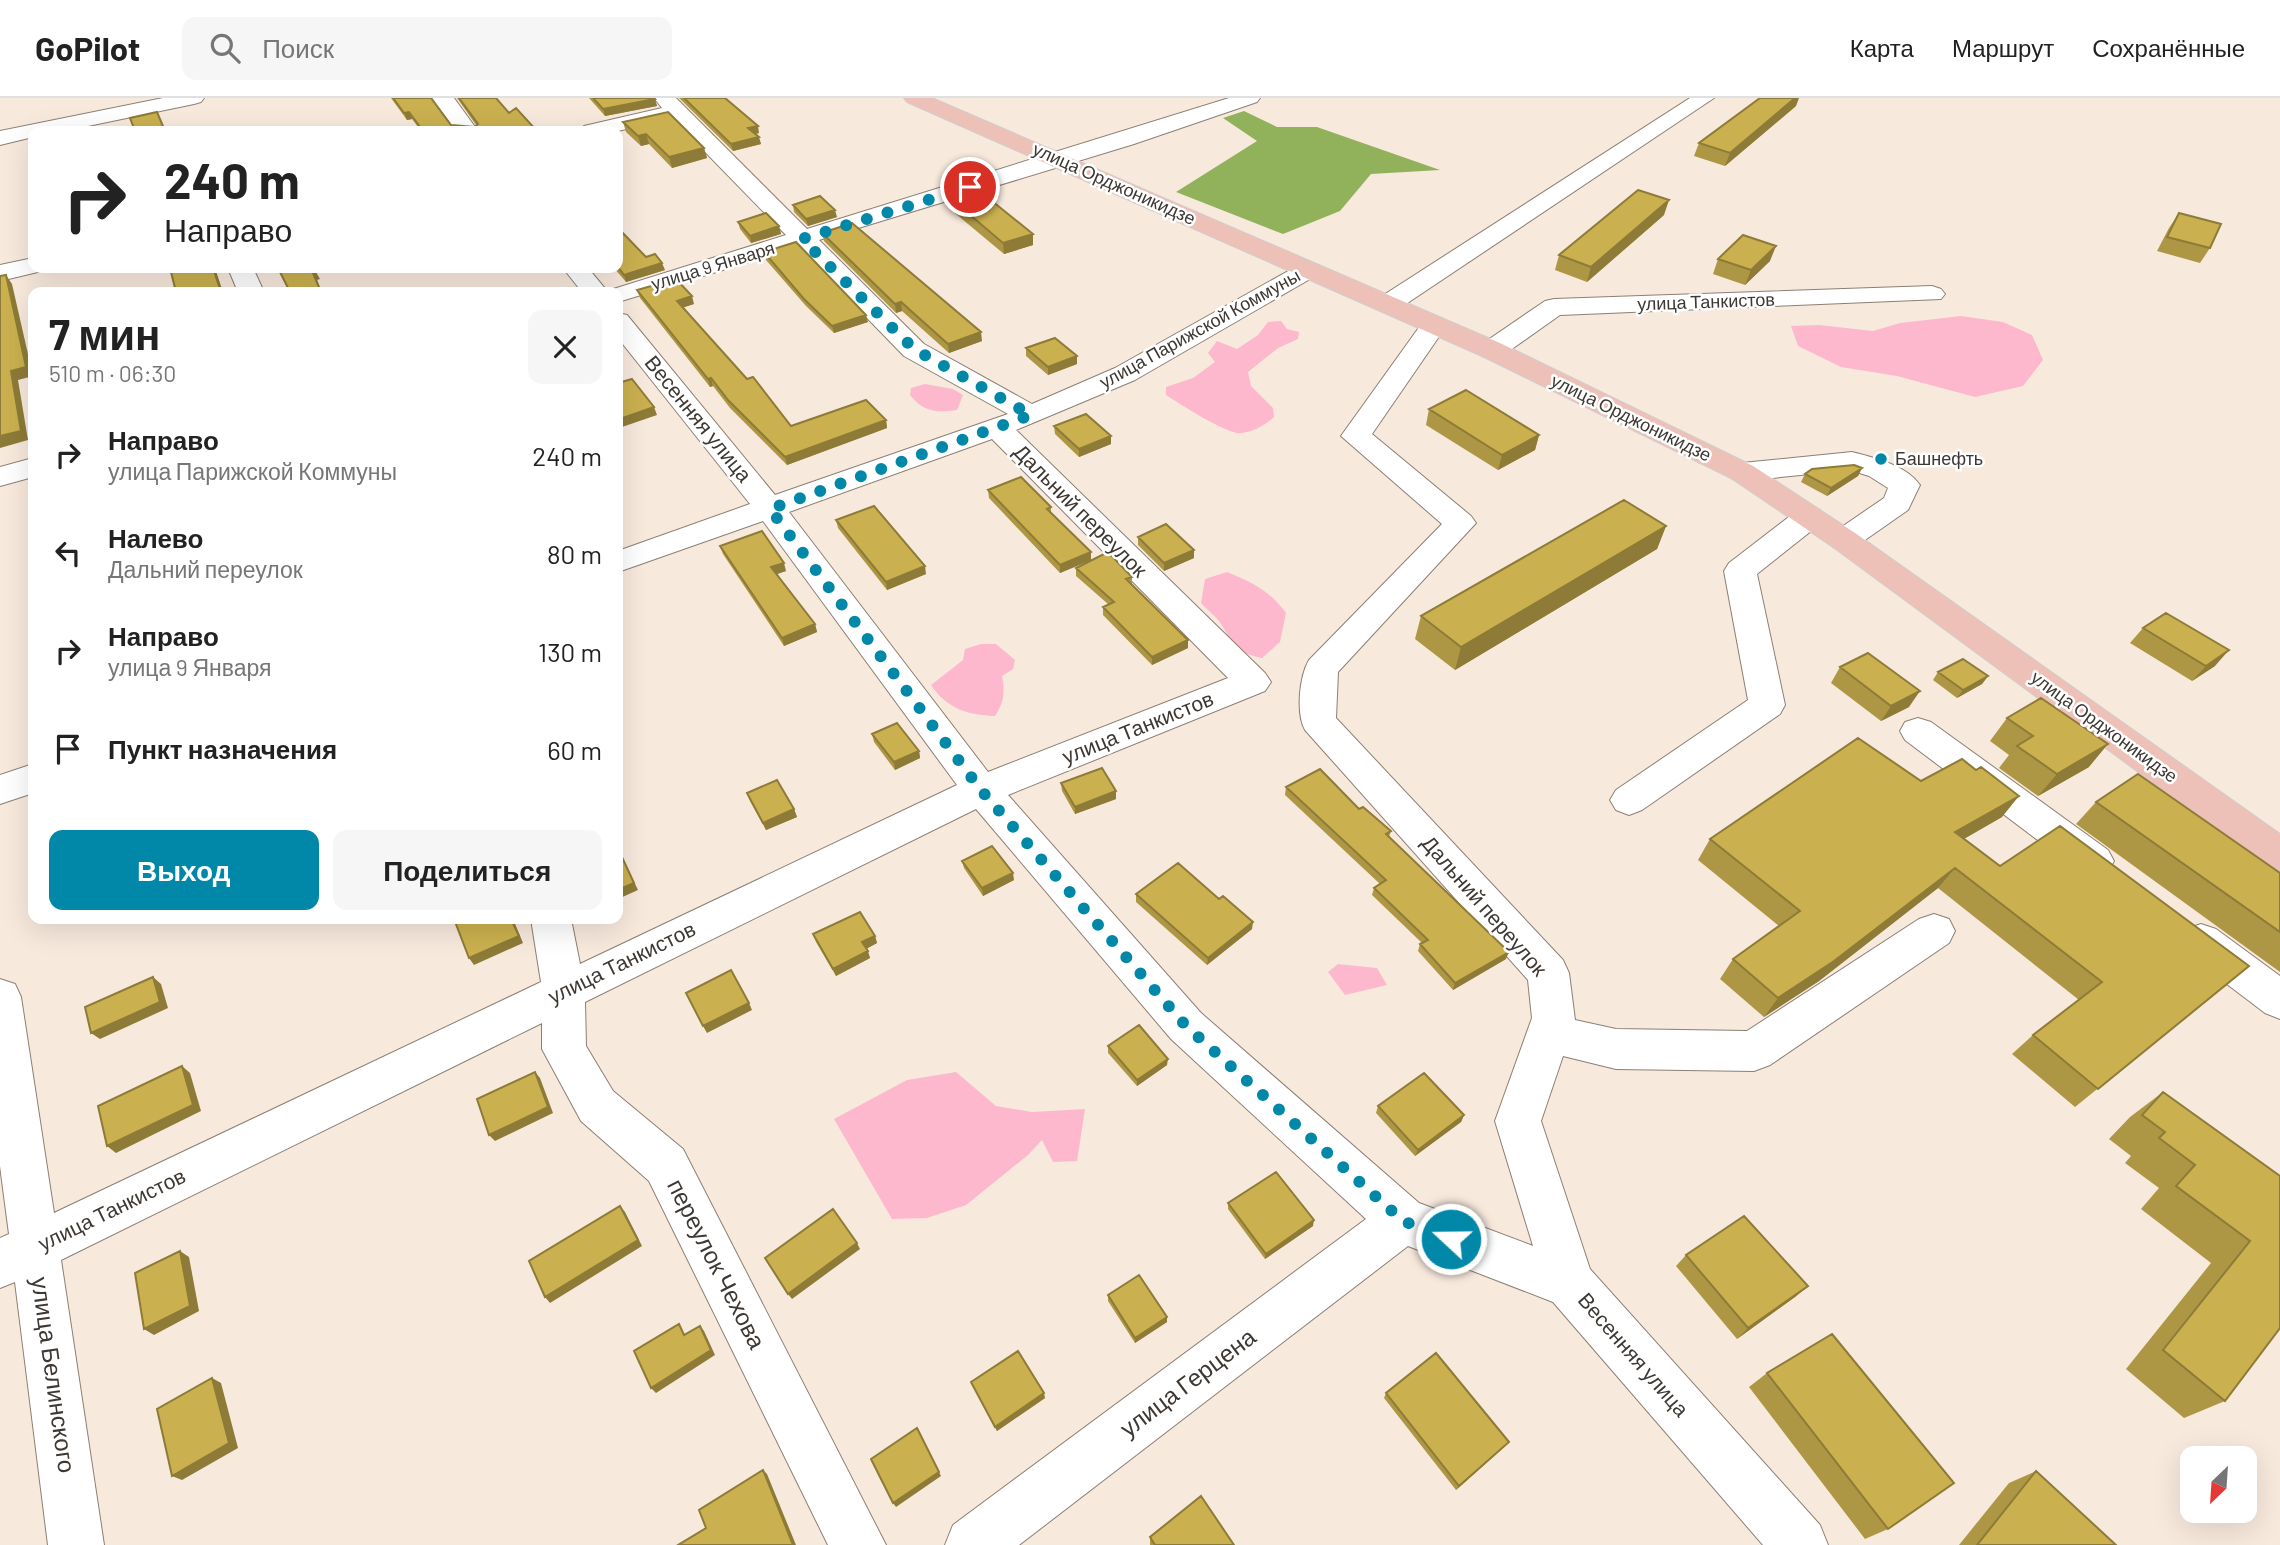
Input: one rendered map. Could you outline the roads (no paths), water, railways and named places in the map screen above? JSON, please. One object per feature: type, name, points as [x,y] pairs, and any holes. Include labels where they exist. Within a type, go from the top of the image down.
[{"type":"main road","name":"улица Орджоникидзе","points":[[914,98],[1492,349],[1742,472],[1844,540],[2280,855]]},
{"type":"street","points":[[443,98],[463,126]]},
{"type":"street","name":"улица 9 Января","points":[[623,293],[1250,98]]},
{"type":"street","points":[[1388,304],[1704,98]]},
{"type":"street","points":[[53,126],[142,103],[177,105]]},
{"type":"street","points":[[606,126],[670,104]]},
{"type":"street","name":"Дальний переулок","points":[[670,104],[914,349],[1031,415]]},
{"type":"street","points":[[0,138],[28,132]]},
{"type":"street","points":[[0,274],[28,267]]},
{"type":"street","name":"улица Парижской Коммуны","points":[[623,560],[1031,415],[1125,374],[1308,270]]},
{"type":"street","points":[[579,273],[590,287]]},
{"type":"street","name":"улица Танкистов","points":[[1492,349],[1554,307],[1932,294]]},
{"type":"street","name":"Дальний переулок","points":[[1434,325],[1356,436],[1460,523],[1321,669],[1318,720],[1548,973],[1554,1017],[1518,1121],[1570,1284]]},
{"type":"street","name":"Весенняя улица","points":[[623,327],[770,509],[981,790],[1186,1026],[1403,1221],[1570,1284],[1800,1545]]},
{"type":"street","name":"Дальний переулок","points":[[997,428],[1253,682]]},
{"type":"street","points":[[1742,472],[1852,461],[1880,470],[1905,485],[1897,503],[1844,540]]},
{"type":"street","points":[[0,477],[28,469]]},
{"type":"street","points":[[1629,800],[1767,705],[1740,570],[1809,517]]},
{"type":"street","name":"улица Танкистов","points":[[18,1255],[981,790],[1253,682]]},
{"type":"street","points":[[1918,731],[2127,886]]},
{"type":"street","points":[[0,790],[28,780]]},
{"type":"street","points":[[2170,918],[2280,1000]]},
{"type":"street","name":"переулок Чехова","points":[[552,924],[564,991],[564,1049],[597,1106],[666,1165],[859,1545]]},
{"type":"street","points":[[1548,1033],[1616,1049],[1754,1051],[1934,931]]},
{"type":"street","name":"улица Белинского","points":[[0,996],[18,1255],[76,1545]]},
{"type":"street","name":"улица Герцена","points":[[973,1545],[1403,1221]]},
{"type":"place","name":"Башнефть","points":[[1881,459]]}]
